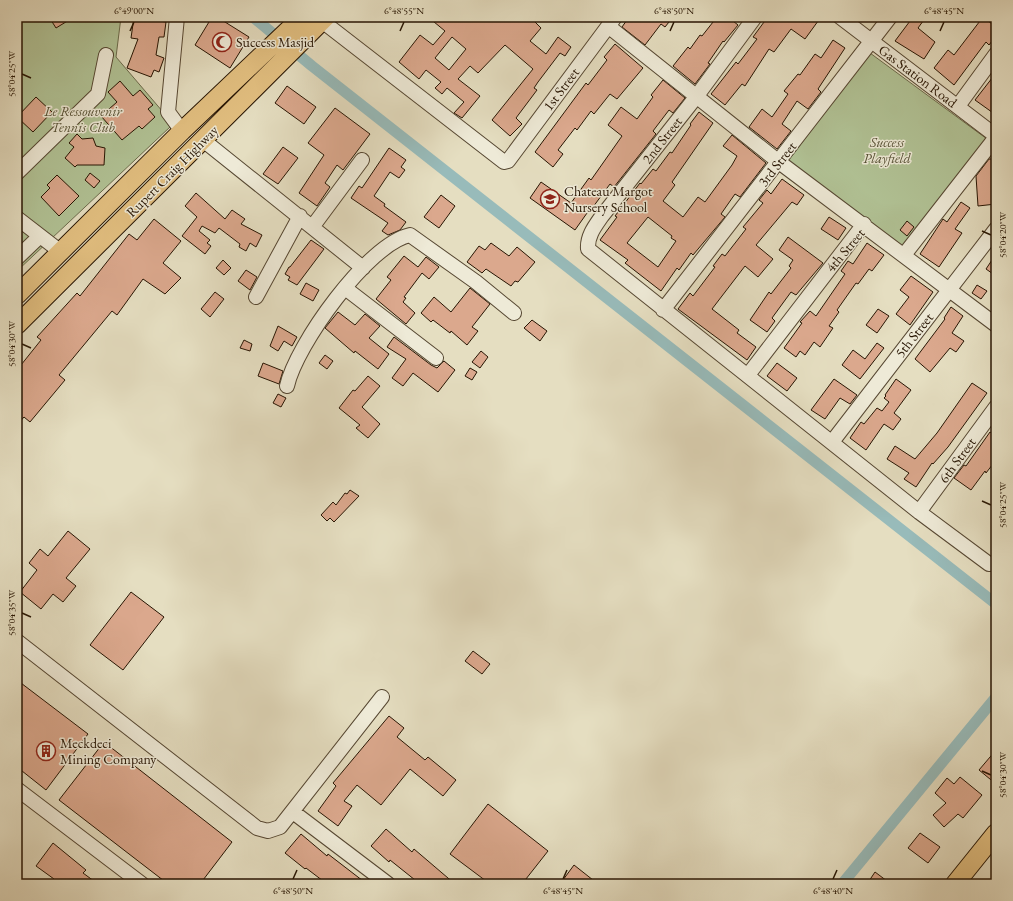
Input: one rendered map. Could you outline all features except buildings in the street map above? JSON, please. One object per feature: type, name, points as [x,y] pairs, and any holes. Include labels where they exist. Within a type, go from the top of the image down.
[{"type":"main road","name":"Rupert Craig Highway","points":[[17,295],[182,131],[302,17]]},
{"type":"main road","name":"Rupert Craig Highway","points":[[17,325],[324,19]]},
{"type":"main road","points":[[955,884],[996,833]]},
{"type":"street","points":[[177,17],[168,112],[182,131]]},
{"type":"street","name":"2nd Street","points":[[663,310],[588,249],[592,229],[696,97],[755,17]]},
{"type":"street","name":"Gas Station Road","points":[[840,17],[958,106],[996,137]]},
{"type":"street","name":"3rd Street","points":[[663,310],[890,17]]},
{"type":"street","name":"1st Street","points":[[324,19],[499,160],[504,162],[508,161],[611,22]]},
{"type":"street","points":[[611,22],[696,97],[779,162],[864,224]]},
{"type":"street","points":[[958,106],[996,54]]},
{"type":"street","points":[[17,173],[98,94],[106,55]]},
{"type":"street","points":[[904,256],[996,137]]},
{"type":"street","points":[[203,140],[313,226],[363,268]]},
{"type":"street","points":[[313,226],[362,160]]},
{"type":"street","points":[[256,296],[300,216]]},
{"type":"street","points":[[17,218],[61,252]]},
{"type":"street","name":"4th Street","points":[[748,375],[864,224],[996,325]]},
{"type":"street","name":"5th Street","points":[[832,442],[996,229]]},
{"type":"street","points":[[17,258],[40,236]]},
{"type":"street","points":[[287,386],[301,349],[345,288],[386,246],[400,238],[410,236],[476,282],[514,313]]},
{"type":"street","points":[[345,288],[436,358]]},
{"type":"street","points":[[663,310],[748,375],[919,512],[989,564]]},
{"type":"street","name":"6th Street","points":[[919,512],[996,408]]},
{"type":"street","points":[[17,641],[257,828],[268,831],[280,827],[382,697]]},
{"type":"street","points":[[17,789],[142,884]]},
{"type":"street","points":[[292,812],[388,884]]},
{"type":"green space","name":"Le Ressouvenir Tennis Club","points":[[17,17],[121,17],[116,57],[163,112],[170,127],[17,271]]},
{"type":"green space","name":"Success Playfield","points":[[870,53],[987,139],[904,248],[788,161]]},
{"type":"waterway","points":[[253,17],[312,66],[996,604]]},
{"type":"waterway","points":[[842,884],[996,697]]},
{"type":"place","name":"Success Masjid","points":[[222,42]]},
{"type":"place","name":"Chateau Margot Nursery School","points":[[550,199]]},
{"type":"place","name":"Meckdeci Mining Company","points":[[46,751]]}]
